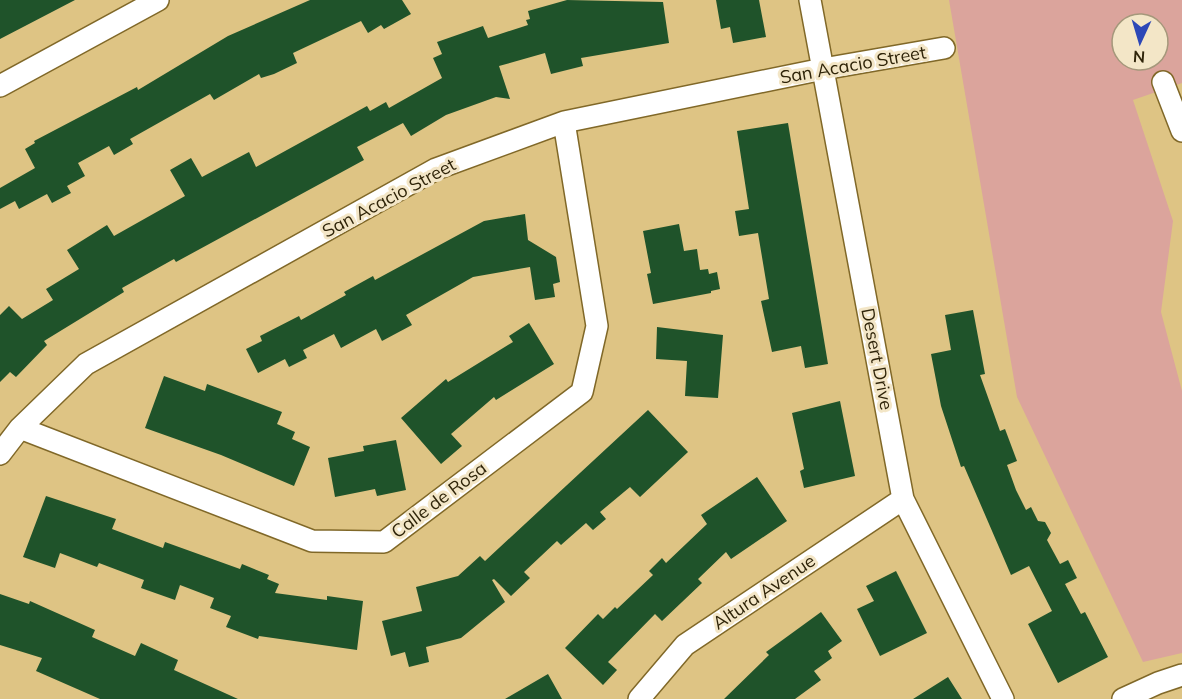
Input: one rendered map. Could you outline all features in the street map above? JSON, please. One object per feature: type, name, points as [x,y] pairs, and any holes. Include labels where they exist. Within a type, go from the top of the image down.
[{"type":"street","points":[[0,86],[158,0]]},
{"type":"street","name":"Desert Drive","points":[[810,0],[903,499],[1003,699]]},
{"type":"street","name":"San Acacio Street","points":[[0,454],[20,428],[86,364],[436,170],[564,122],[823,69],[944,48]]},
{"type":"street","points":[[1163,82],[1181,125]]},
{"type":"street","name":"Calle de Rosa","points":[[20,428],[312,541],[384,542],[582,392],[597,326],[564,122]]},
{"type":"street","name":"Altura Avenue","points":[[639,699],[685,645],[903,499]]},
{"type":"street","points":[[1124,699],[1158,682],[1182,675]]},
{"type":"shaded area","points":[[949,0],[1182,0],[1182,83],[1133,100],[1173,221],[1161,312],[1182,391],[1182,653],[1143,662],[1017,397]]},
{"type":"building","points":[[0,0],[75,0],[0,39]]},
{"type":"building","points":[[310,0],[402,0],[411,14],[384,29],[381,25],[368,33],[361,21],[293,53],[297,63],[261,78],[259,74],[214,100],[210,94],[130,139],[133,144],[114,155],[109,146],[78,163],[85,176],[67,186],[71,193],[52,203],[47,194],[19,209],[15,201],[0,209],[0,188],[35,168],[25,149],[35,143],[34,141],[137,87],[138,90],[228,36]]},
{"type":"building","points":[[567,0],[663,2],[669,43],[581,58],[583,66],[551,74],[545,53],[499,66],[510,99],[496,97],[446,115],[411,136],[403,123],[357,147],[364,160],[176,262],[174,259],[122,288],[124,292],[44,341],[47,345],[16,377],[10,372],[0,382],[0,315],[9,306],[22,319],[53,300],[46,289],[79,269],[67,250],[107,225],[114,236],[185,196],[170,170],[191,158],[202,177],[249,152],[256,167],[367,106],[370,111],[386,102],[389,108],[442,78],[433,58],[442,54],[437,42],[483,26],[488,38],[528,25],[526,20],[530,19],[528,11]]},
{"type":"building","points":[[716,0],[759,0],[766,37],[733,43],[730,27],[721,29]]},
{"type":"building","points":[[788,123],[828,364],[805,368],[801,346],[772,352],[761,301],[769,299],[758,233],[739,236],[735,211],[749,209],[737,131]]},
{"type":"building","points":[[525,214],[528,240],[556,257],[560,282],[553,284],[555,297],[535,300],[530,267],[473,277],[406,315],[412,325],[382,341],[376,329],[341,348],[334,334],[303,350],[307,358],[289,367],[285,359],[258,373],[246,349],[262,341],[260,336],[299,316],[301,320],[346,295],[344,292],[373,276],[375,280],[484,221]]},
{"type":"building","points":[[679,224],[684,251],[697,249],[700,270],[708,269],[709,274],[717,272],[720,289],[711,291],[711,293],[653,304],[647,274],[651,273],[643,231]]},
{"type":"building","points":[[973,310],[985,374],[980,375],[1000,431],[1005,429],[1017,461],[1007,465],[1016,490],[1026,510],[1031,507],[1038,521],[1045,522],[1051,533],[1047,540],[1060,564],[1068,560],[1077,578],[1065,584],[1081,614],[1085,612],[1108,657],[1058,683],[1028,624],[1052,611],[1029,566],[1011,575],[964,466],[961,467],[941,406],[931,354],[951,350],[945,315]]},
{"type":"building","points":[[529,323],[554,364],[496,400],[494,397],[451,434],[462,446],[441,464],[401,418],[446,379],[448,382],[513,342],[509,336]]},
{"type":"building","points":[[657,327],[723,335],[718,398],[685,396],[687,361],[656,359]]},
{"type":"building","points":[[164,376],[205,391],[207,384],[282,412],[277,424],[295,432],[292,439],[310,447],[294,486],[221,455],[145,428]]},
{"type":"building","points":[[840,401],[855,476],[804,488],[800,471],[804,469],[792,413]]},
{"type":"building","points":[[648,410],[688,452],[640,497],[630,487],[600,512],[606,519],[593,530],[586,523],[561,545],[557,541],[524,572],[530,578],[511,596],[494,579],[492,580],[505,602],[461,638],[426,647],[429,662],[409,667],[405,652],[391,656],[382,621],[422,611],[416,587],[458,576],[480,556],[485,561]]},
{"type":"building","points":[[396,440],[406,490],[377,496],[375,489],[335,497],[328,458],[364,451],[363,446]]},
{"type":"building","points":[[757,477],[787,521],[731,559],[726,552],[698,579],[702,583],[662,621],[655,614],[608,662],[617,670],[603,685],[565,648],[598,614],[603,619],[615,607],[617,609],[653,575],[649,571],[662,558],[666,563],[707,524],[701,515]]},
{"type":"building","points":[[46,496],[116,519],[112,529],[163,548],[165,542],[240,569],[242,564],[269,575],[267,579],[279,584],[275,593],[327,600],[327,596],[363,601],[357,650],[259,636],[258,639],[226,627],[231,616],[210,608],[214,598],[180,585],[175,600],[141,588],[144,580],[99,563],[97,567],[60,553],[55,568],[23,557]]},
{"type":"building","points":[[896,571],[927,633],[880,656],[857,609],[874,601],[866,586]]},
{"type":"building","points":[[0,594],[29,604],[30,601],[95,630],[92,637],[135,656],[141,643],[178,660],[174,670],[238,699],[100,699],[36,671],[42,658],[0,645]]},
{"type":"building","points":[[821,612],[842,641],[828,651],[832,658],[814,671],[821,680],[795,699],[724,699],[769,655],[766,652]]},
{"type":"building","points":[[548,674],[562,699],[505,699]]},
{"type":"building","points":[[948,677],[962,699],[913,699]]}]
